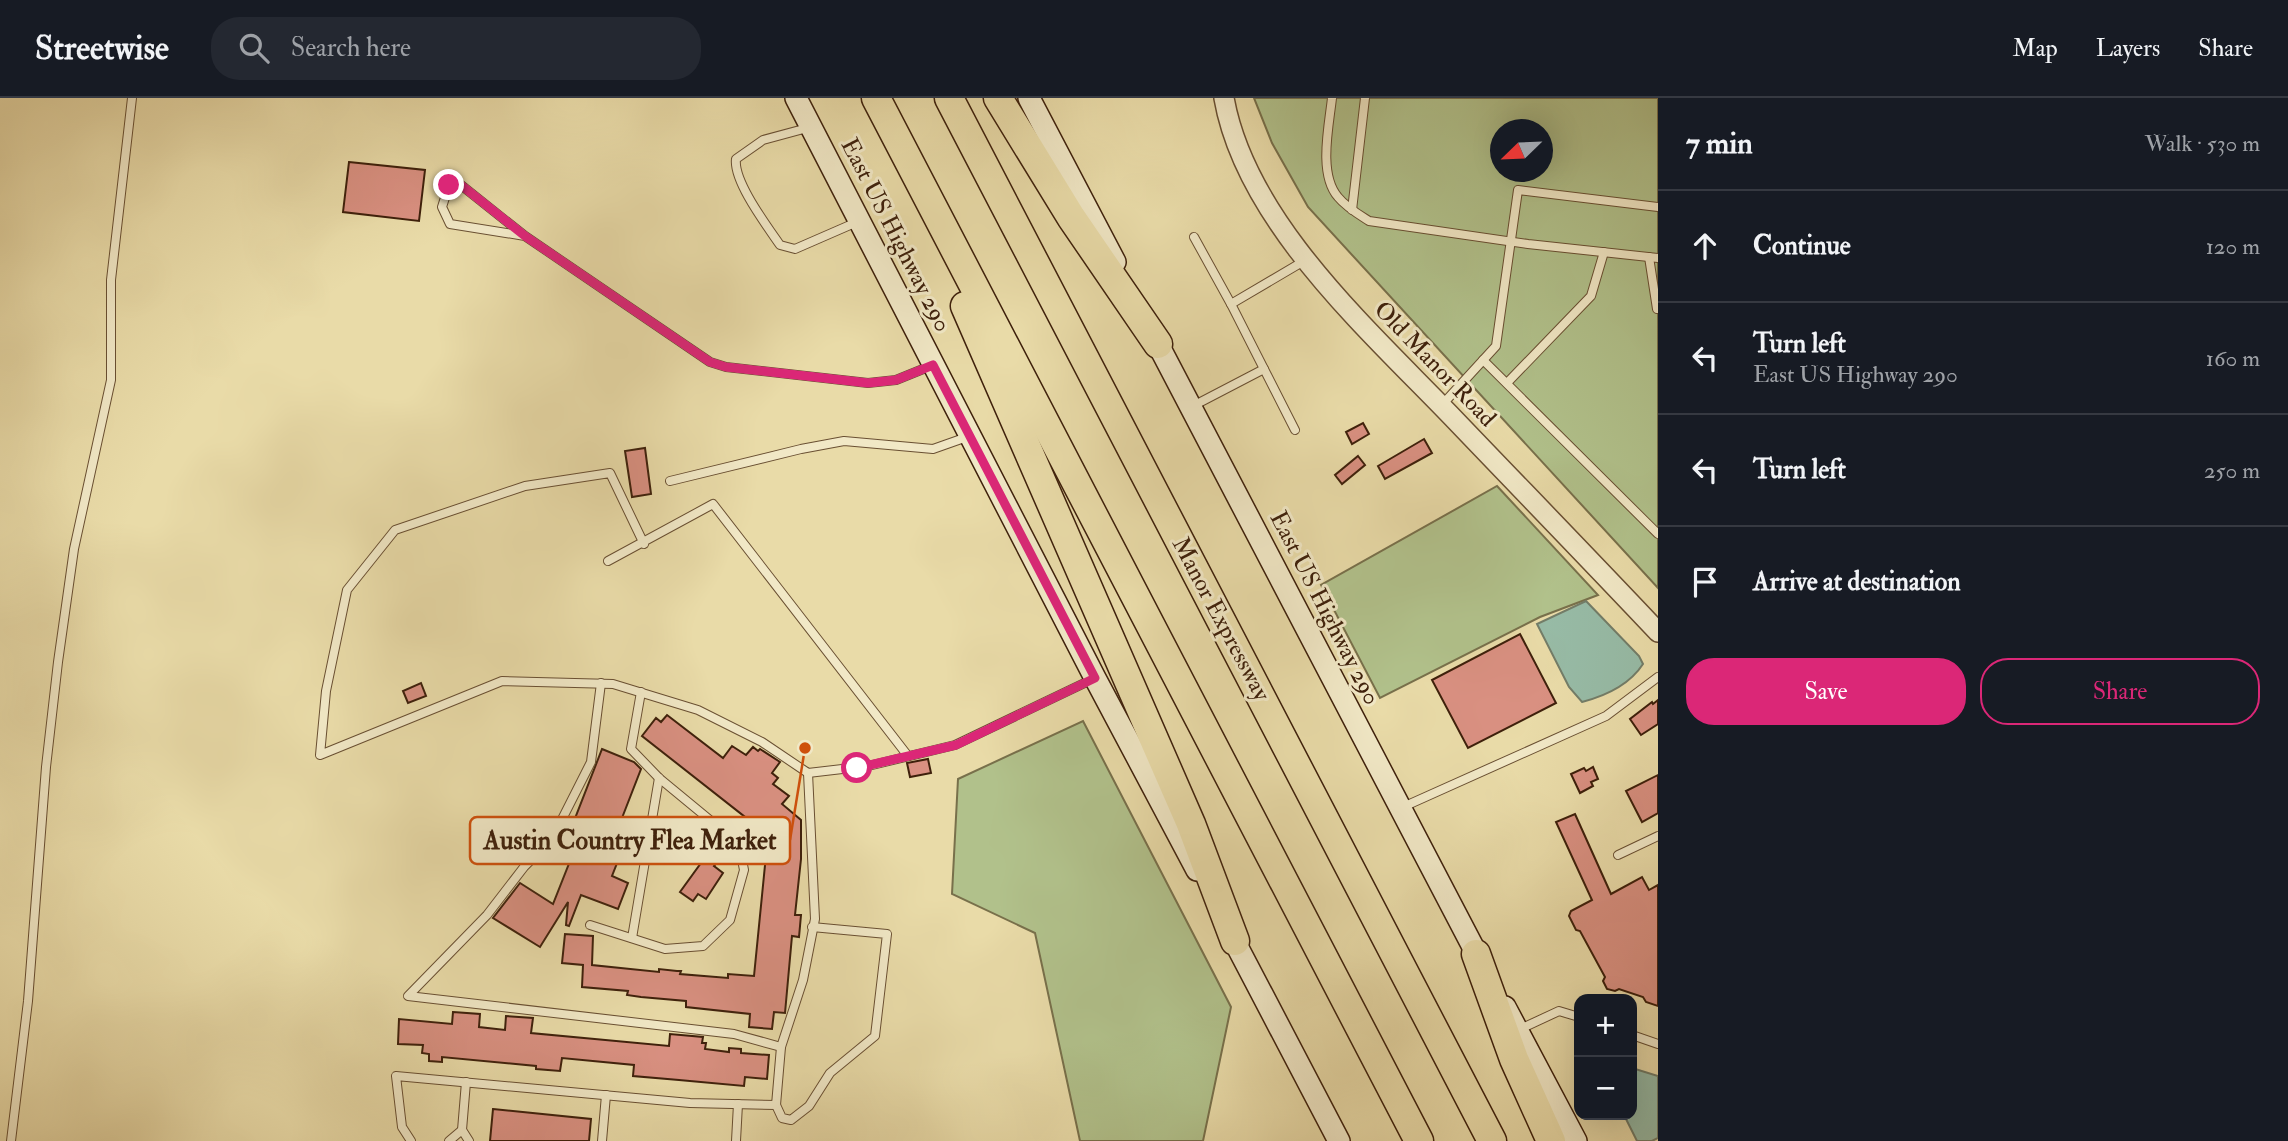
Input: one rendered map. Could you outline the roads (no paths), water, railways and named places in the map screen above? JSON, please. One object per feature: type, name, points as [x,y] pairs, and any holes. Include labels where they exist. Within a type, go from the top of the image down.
[{"type":"highway","points":[[876,98],[1419,1141]]},
{"type":"highway","name":"Manor Expressway","points":[[949,98],[1492,1141]]},
{"type":"highway","points":[[998,98],[1071,216],[1158,344]]},
{"type":"highway","points":[[918,179],[940,248],[1191,824],[1235,941]]},
{"type":"highway","points":[[1476,954],[1514,1059],[1551,1141]]},
{"type":"main road","name":"East US Highway 290","points":[[796,98],[1095,678],[1339,1141]]},
{"type":"main road","name":"East US Highway 290","points":[[1029,98],[1576,1141]]},
{"type":"street","name":"Old Manor Road","points":[[1224,98],[1226,112],[1246,169],[1286,234],[1351,311],[1658,632]]},
{"type":"lane","points":[[11,1141],[28,1001],[46,767],[58,662],[74,549],[111,380],[111,280],[132,98]]},
{"type":"lane","points":[[1332,98],[1326,166],[1335,194],[1352,210],[1369,221],[1510,241],[1653,257],[1657,309]]},
{"type":"lane","points":[[1352,210],[1365,98]]},
{"type":"lane","points":[[811,127],[763,140],[736,159],[735,168],[759,215],[780,245],[795,248],[859,221]]},
{"type":"lane","points":[[525,236],[450,224],[442,207],[449,185],[461,185],[525,236],[710,362],[726,367],[868,383],[896,380],[933,365]]},
{"type":"lane","points":[[1441,406],[1496,346],[1518,190],[1658,207]]},
{"type":"lane","points":[[1194,237],[1295,430]]},
{"type":"lane","points":[[1507,383],[1591,296],[1604,252]]},
{"type":"lane","points":[[1231,304],[1307,259]]},
{"type":"lane","points":[[1483,360],[1658,534]]},
{"type":"lane","points":[[1191,407],[1264,369]]},
{"type":"lane","points":[[670,481],[844,441],[933,449],[970,436]]},
{"type":"lane","points":[[644,544],[610,473],[525,486],[396,530],[347,590],[326,691],[320,755],[502,681],[601,683],[613,684],[698,710],[762,742],[808,773],[868,766],[956,745],[1095,678]]},
{"type":"lane","points":[[608,561],[644,544],[713,504],[908,757]]},
{"type":"lane","points":[[1400,808],[1606,716],[1658,677]]},
{"type":"lane","points":[[601,683],[591,762],[552,839],[524,867],[487,915],[408,996],[734,1034],[781,1047]]},
{"type":"lane","points":[[590,925],[665,949],[703,946],[730,920],[744,870],[739,844],[659,778],[631,749],[641,692]]},
{"type":"lane","points":[[808,773],[815,919],[812,927],[803,980],[781,1047],[776,1105],[782,1118],[792,1120],[809,1107],[830,1073],[875,1036],[887,934],[812,927]]},
{"type":"lane","points":[[632,938],[659,778]]},
{"type":"lane","points":[[1618,855],[1658,836]]},
{"type":"lane","points":[[1518,1030],[1559,1011],[1574,1016]]},
{"type":"lane","points":[[1637,1037],[1658,1044]]},
{"type":"lane","points":[[411,1141],[402,1127],[396,1076],[690,1103],[776,1105]]},
{"type":"lane","points":[[466,1082],[462,1130],[469,1141]]},
{"type":"lane","points":[[602,1141],[606,1095]]},
{"type":"lane","points":[[736,1141],[738,1104]]},
{"type":"lane","points":[[449,1141],[462,1130]]},
{"type":"place","name":"Austin Country Flea Market","points":[[805,748]]}]
